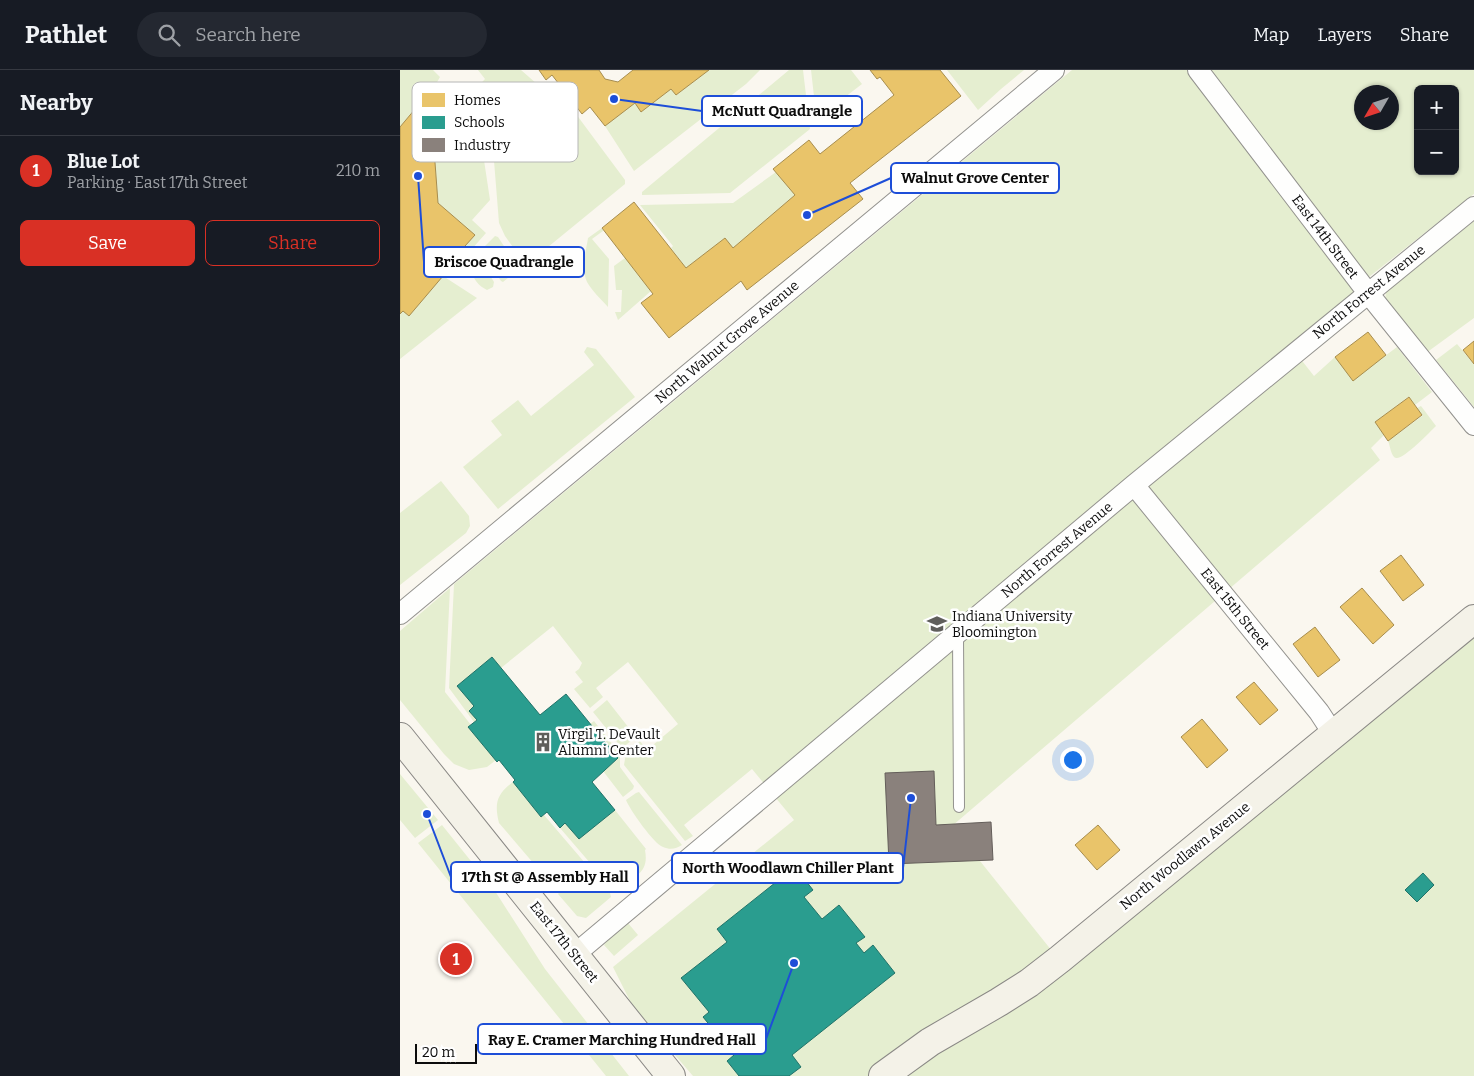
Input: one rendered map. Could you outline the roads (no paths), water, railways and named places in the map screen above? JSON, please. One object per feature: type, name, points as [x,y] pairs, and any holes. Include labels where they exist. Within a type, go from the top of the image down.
[{"type":"street","name":"North Walnut Grove Avenue","points":[[400,614],[1054,70]]},
{"type":"street","name":"East 14th Street","points":[[1198,70],[1368,293],[1474,425]]},
{"type":"street","name":"North Forrest Avenue","points":[[574,955],[1134,485],[1474,207]]},
{"type":"street","name":"East 15th Street","points":[[1134,485],[1319,712],[1334,734]]},
{"type":"street","name":"North Woodlawn Avenue","points":[[883,1076],[930,1042],[1030,982],[1474,619]]},
{"type":"street","name":"East 17th Street","points":[[400,737],[671,1076]]},
{"type":"lane","points":[[958,633],[959,807]]},
{"type":"place","name":"McNutt Quadrangle","points":[[614,99]]},
{"type":"place","name":"Briscoe Quadrangle","points":[[418,176]]},
{"type":"place","name":"Walnut Grove Center","points":[[807,215]]},
{"type":"place","name":"Indiana University Bloomington","points":[[937,624]]},
{"type":"place","name":"Virgil T. DeVault Alumni Center","points":[[543,742]]},
{"type":"place","name":"North Woodlawn Chiller Plant","points":[[911,798]]},
{"type":"place","name":"17th St @ Assembly Hall","points":[[427,814]]},
{"type":"place","name":"Blue Lot","points":[[456,959]]},
{"type":"place","name":"Ray E. Cramer Marching Hundred Hall","points":[[794,963]]}]
